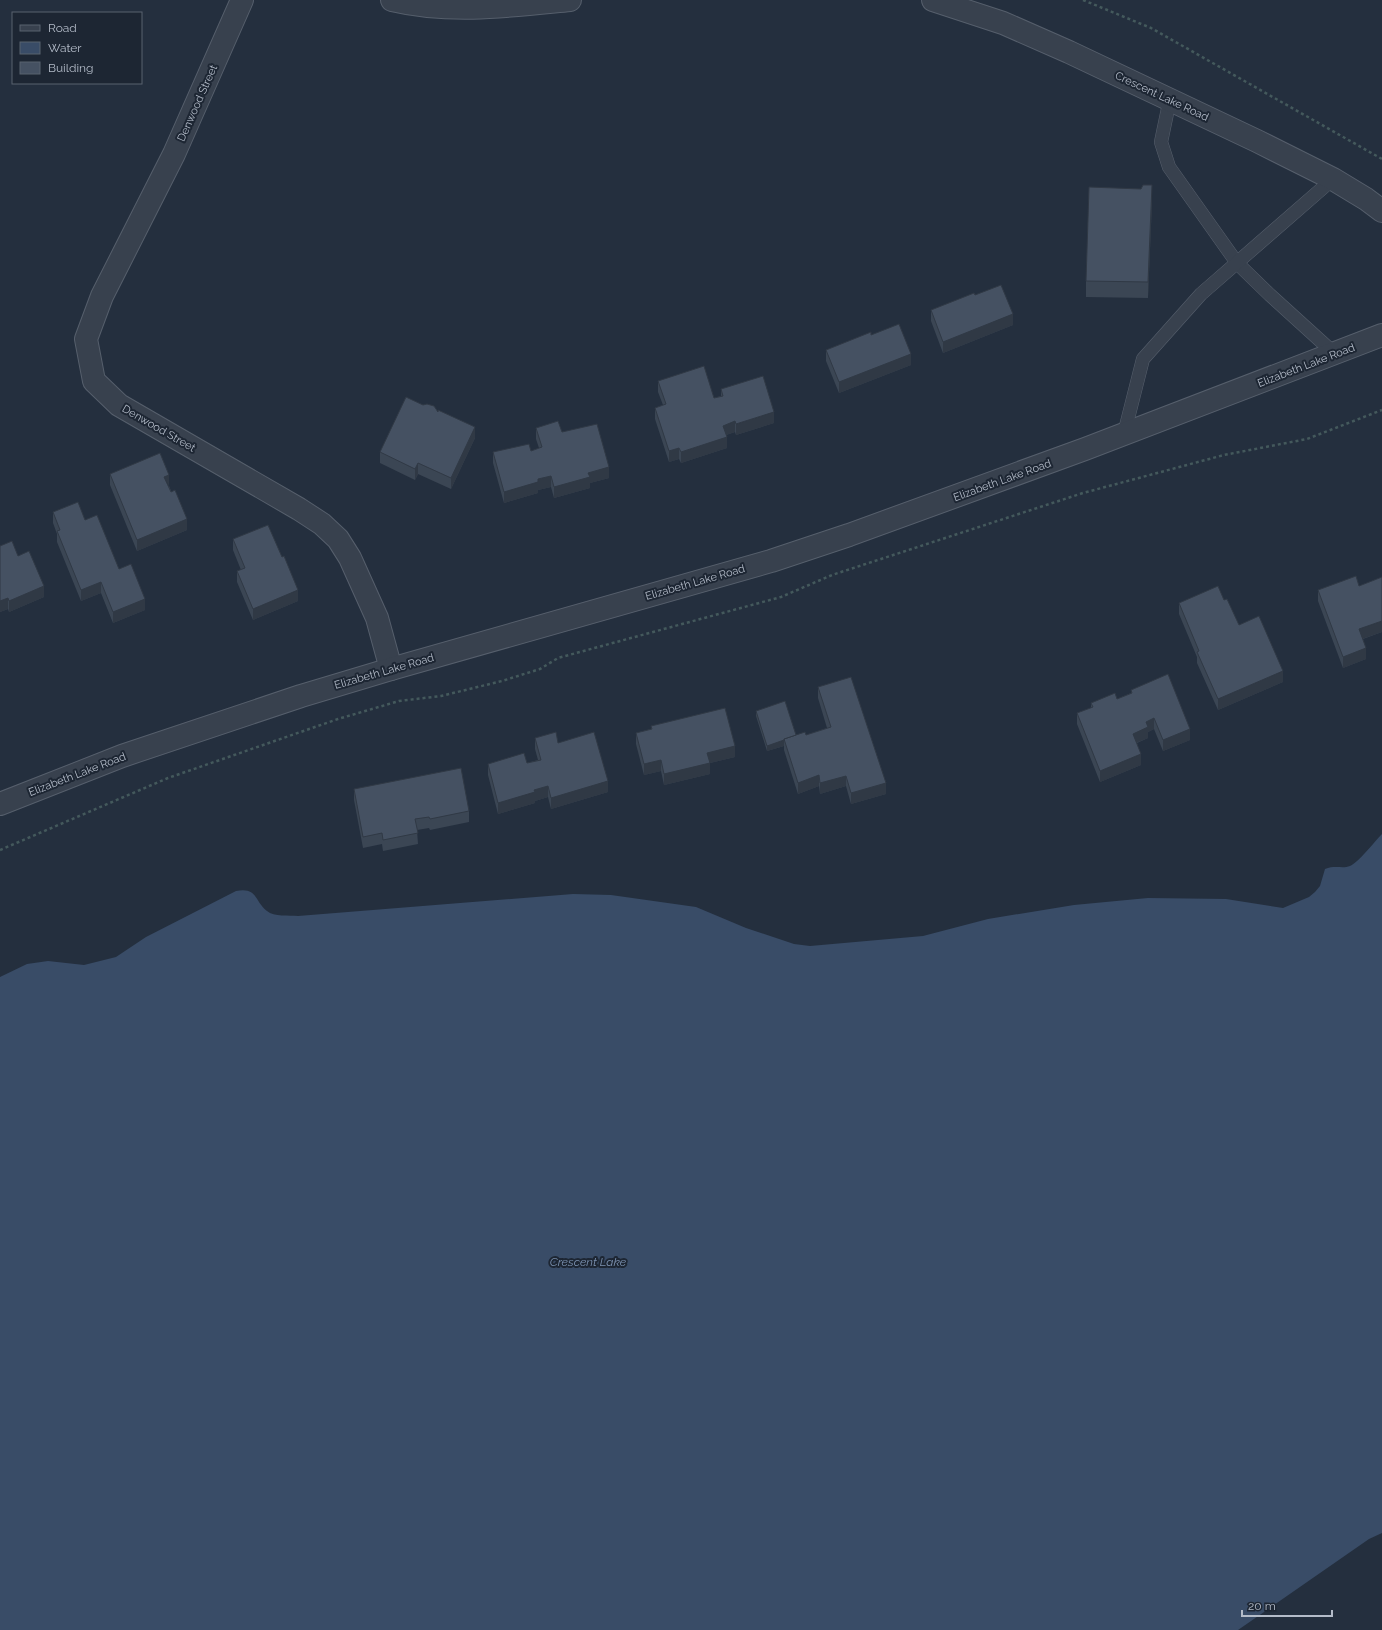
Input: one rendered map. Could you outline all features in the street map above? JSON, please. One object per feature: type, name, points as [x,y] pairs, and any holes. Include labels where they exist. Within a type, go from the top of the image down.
[{"type":"street","name":"Denwood Street","points":[[242,0],[174,154],[102,296],[91,324],[86,339],[94,381],[119,405],[299,509],[322,524],[338,539],[350,558],[376,618],[391,669]]},
{"type":"street","points":[[392,0],[431,6],[465,8],[570,0]]},
{"type":"street","name":"Crescent Lake Road","points":[[933,0],[973,6],[1003,23],[1170,99],[1333,179],[1366,199],[1382,211]]},
{"type":"street","name":"Elizabeth Lake Road","points":[[0,804],[122,756],[212,725],[391,669],[771,561],[929,507],[1382,335]]},
{"type":"lane","points":[[1170,99],[1161,142],[1169,167],[1237,263],[1335,354]]},
{"type":"lane","points":[[1124,434],[1143,359],[1201,294],[1333,179]]},
{"type":"path","points":[[1083,0],[1151,28],[1382,159]]},
{"type":"path","points":[[0,850],[168,778],[338,720],[399,701],[442,696],[502,681],[540,669],[558,658],[781,597],[832,575],[1083,493],[1224,455],[1307,439],[1382,410]]},
{"type":"water","name":"Crescent Lake","points":[[1382,834],[1382,1533],[1369,1539],[1238,1630],[0,1630],[0,977],[27,964],[48,961],[84,965],[116,957],[146,937],[236,891],[243,890],[252,893],[270,913],[298,916],[573,894],[611,895],[696,907],[746,928],[794,944],[810,946],[923,936],[988,919],[1074,905],[1148,898],[1226,899],[1283,908],[1309,897],[1320,886],[1325,869],[1350,866],[1362,856]]},
{"type":"building","points":[[1143,185],[1152,185],[1148,282],[1086,281],[1089,187],[1141,189]]},
{"type":"building","points":[[1001,285],[1013,314],[943,342],[931,310],[974,293],[975,295]]},
{"type":"building","points":[[899,324],[911,354],[839,382],[826,350],[871,332],[871,335]]},
{"type":"building","points":[[704,366],[714,398],[723,396],[721,389],[763,376],[774,412],[736,424],[735,421],[723,426],[727,437],[681,452],[679,448],[669,451],[655,408],[666,404],[658,381]]},
{"type":"building","points":[[406,397],[423,405],[427,404],[434,406],[438,412],[438,410],[475,427],[451,478],[418,463],[415,469],[380,452]]},
{"type":"building","points":[[558,421],[562,432],[597,424],[609,467],[588,473],[590,477],[554,487],[551,476],[538,479],[538,482],[504,492],[493,452],[529,444],[531,451],[542,447],[536,428]]},
{"type":"building","points":[[160,453],[169,475],[164,477],[171,492],[175,490],[187,519],[137,540],[110,474]]},
{"type":"building","points":[[78,502],[85,520],[97,515],[119,569],[131,564],[145,599],[113,612],[101,582],[81,590],[57,531],[60,530],[53,512]]},
{"type":"building","points":[[268,525],[282,557],[284,556],[298,590],[253,609],[237,571],[245,568],[233,539]]},
{"type":"building","points":[[12,541],[18,556],[29,551],[44,586],[9,601],[8,598],[0,601],[0,546]]},
{"type":"building","points":[[1356,576],[1359,586],[1382,577],[1382,621],[1359,629],[1366,648],[1343,657],[1318,590]]},
{"type":"building","points":[[1218,586],[1224,600],[1227,599],[1239,625],[1259,616],[1283,671],[1218,699],[1197,652],[1199,651],[1179,603]]},
{"type":"building","points":[[1168,674],[1190,729],[1163,740],[1154,718],[1146,722],[1148,727],[1133,734],[1141,754],[1100,771],[1077,713],[1093,707],[1091,703],[1115,693],[1117,699],[1132,693],[1131,690]]},
{"type":"building","points":[[851,677],[886,783],[851,793],[846,776],[820,783],[819,775],[798,783],[784,739],[805,732],[806,735],[831,727],[818,687]]},
{"type":"building","points":[[785,701],[796,735],[767,746],[756,711]]},
{"type":"building","points":[[725,708],[735,746],[707,753],[710,763],[664,774],[661,760],[644,764],[636,733],[652,729],[651,726]]},
{"type":"building","points":[[556,732],[558,743],[594,732],[608,781],[551,798],[548,786],[534,790],[535,792],[498,803],[488,764],[524,753],[527,763],[541,760],[535,738]]},
{"type":"building","points":[[461,768],[469,811],[430,819],[429,817],[415,819],[418,833],[383,840],[382,833],[363,837],[354,789]]}]
